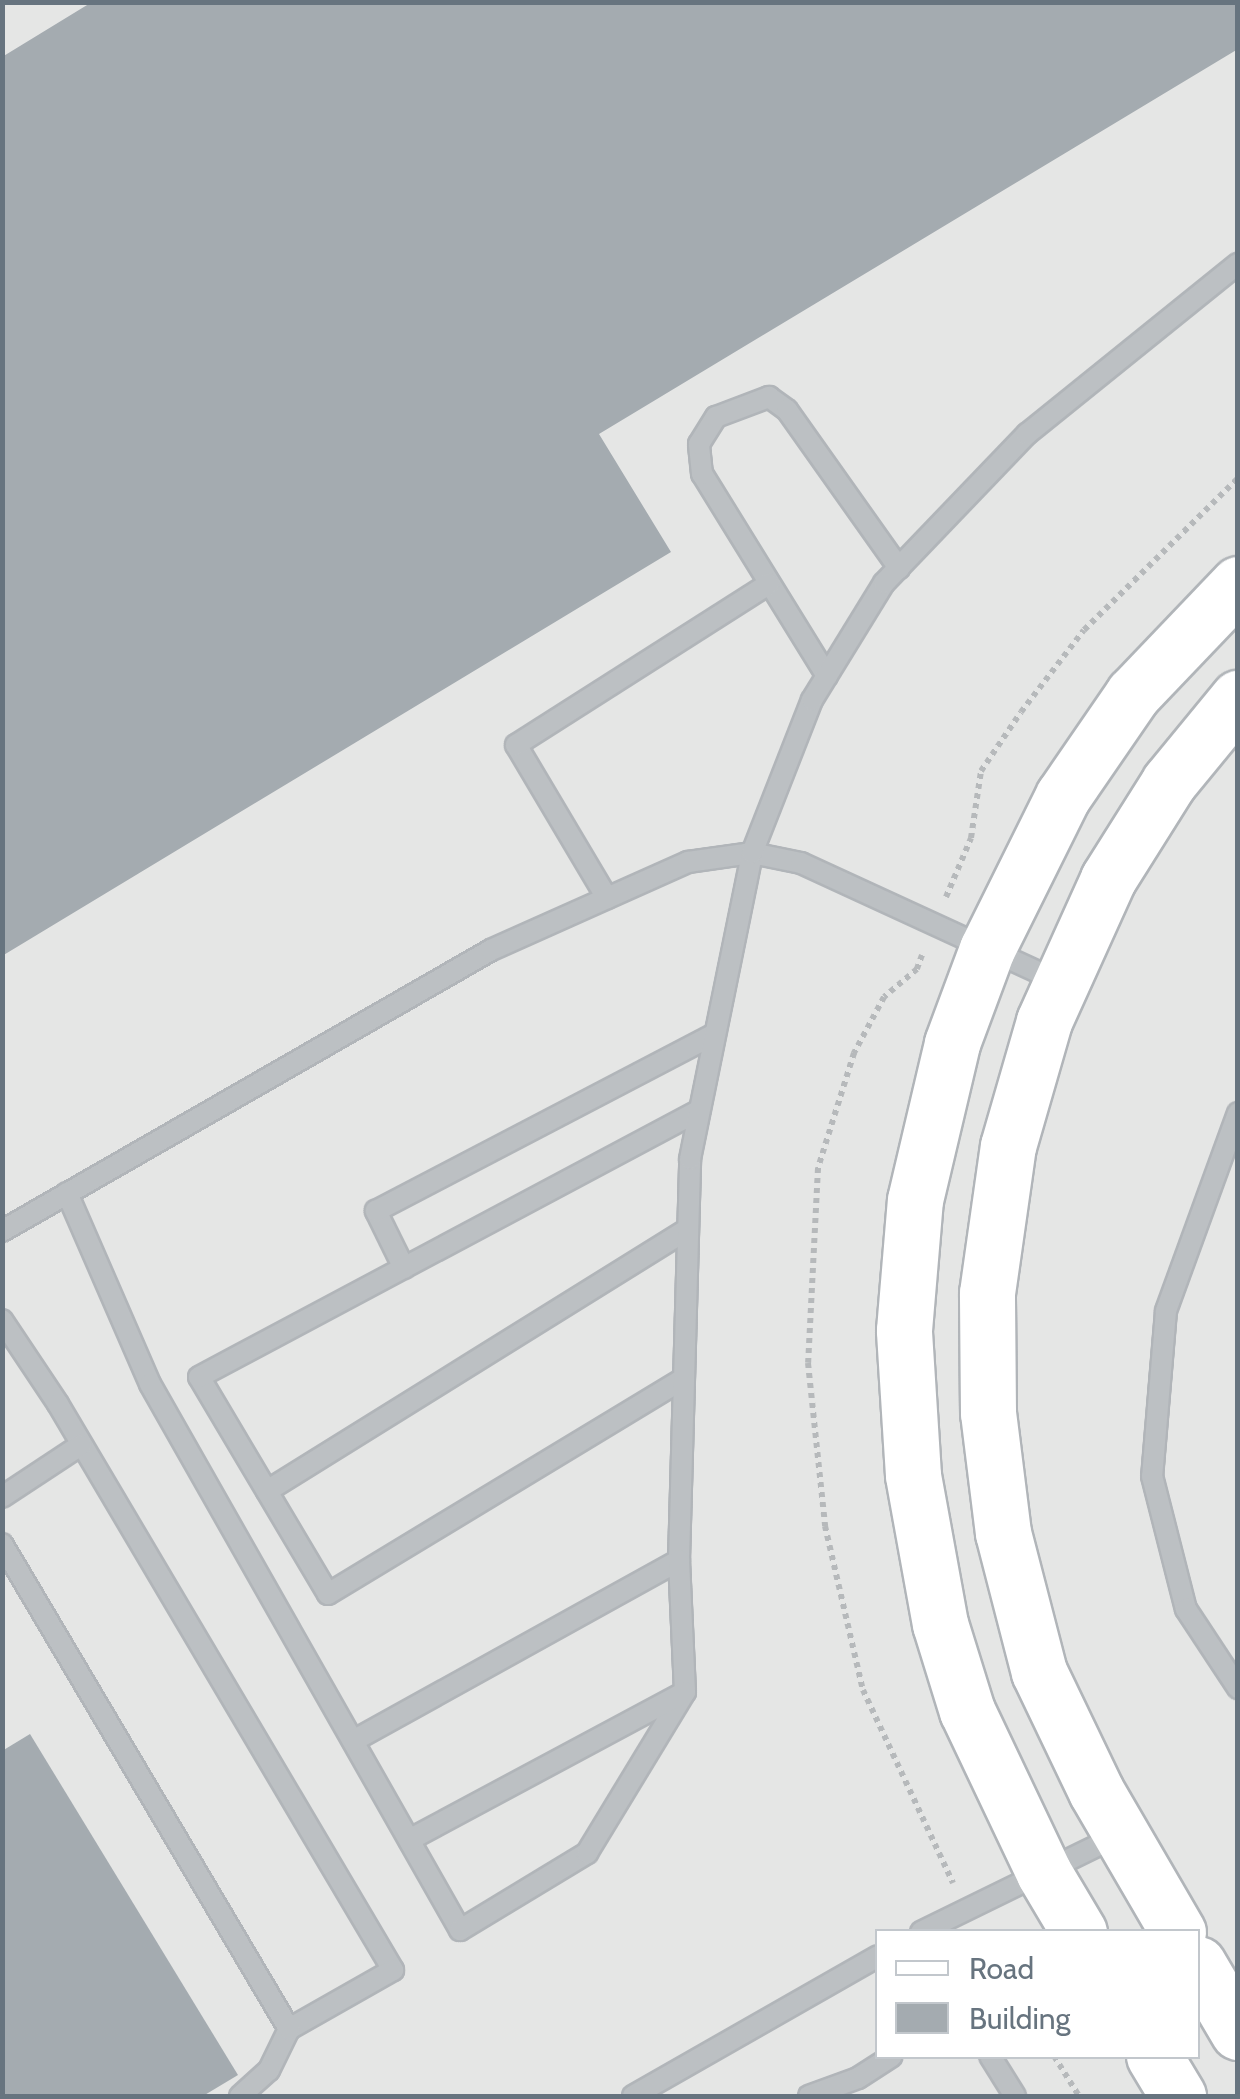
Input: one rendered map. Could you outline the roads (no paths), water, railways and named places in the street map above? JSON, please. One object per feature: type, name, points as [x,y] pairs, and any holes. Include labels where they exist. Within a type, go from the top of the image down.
[{"type":"main road","points":[[1078,1929],[1044,1873],[968,1710],[940,1624],[911,1439],[904,1330],[915,1200],[952,1043],[987,948],[1062,796],[1132,694],[1238,584]]},
{"type":"main road","points":[[1176,1929],[1121,1834],[1039,1672],[1003,1532],[988,1413],[986,1293],[1008,1146],[1044,1021],[1108,879],[1169,782],[1238,698]]},
{"type":"main road","points":[[1200,1967],[1238,2032]]},
{"type":"main road","points":[[1156,2059],[1178,2096]]},
{"type":"lane","points":[[67,1194],[150,1384],[460,1930],[588,1853],[685,1692],[678,1560],[690,1158],[752,853],[812,700],[884,583],[1027,434],[1238,264]]},
{"type":"lane","points":[[826,676],[702,474],[700,444],[716,417],[768,397],[804,431],[899,568]]},
{"type":"lane","points":[[607,898],[516,745],[769,584]]},
{"type":"lane","points":[[2,1231],[490,950],[688,862],[752,853],[801,863],[1062,982]]},
{"type":"lane","points":[[404,1268],[376,1210],[712,1035]]},
{"type":"lane","points":[[683,1378],[328,1594],[199,1377],[698,1112]]},
{"type":"lane","points":[[1238,1113],[1166,1311],[1152,1476],[1186,1609],[1238,1688]]},
{"type":"lane","points":[[267,1492],[687,1230]]},
{"type":"lane","points":[[2,1320],[81,1445],[393,1970],[288,2030],[269,2070],[240,2096]]},
{"type":"lane","points":[[2,1497],[81,1445]]},
{"type":"lane","points":[[2,1544],[288,2030]]},
{"type":"lane","points":[[353,1742],[678,1560]]},
{"type":"lane","points":[[409,1840],[685,1692]]},
{"type":"lane","points":[[927,1929],[1121,1834]]},
{"type":"lane","points":[[632,2096],[875,1958]]},
{"type":"lane","points":[[809,2096],[858,2078],[887,2059]]},
{"type":"lane","points":[[992,2059],[1015,2096]]}]
